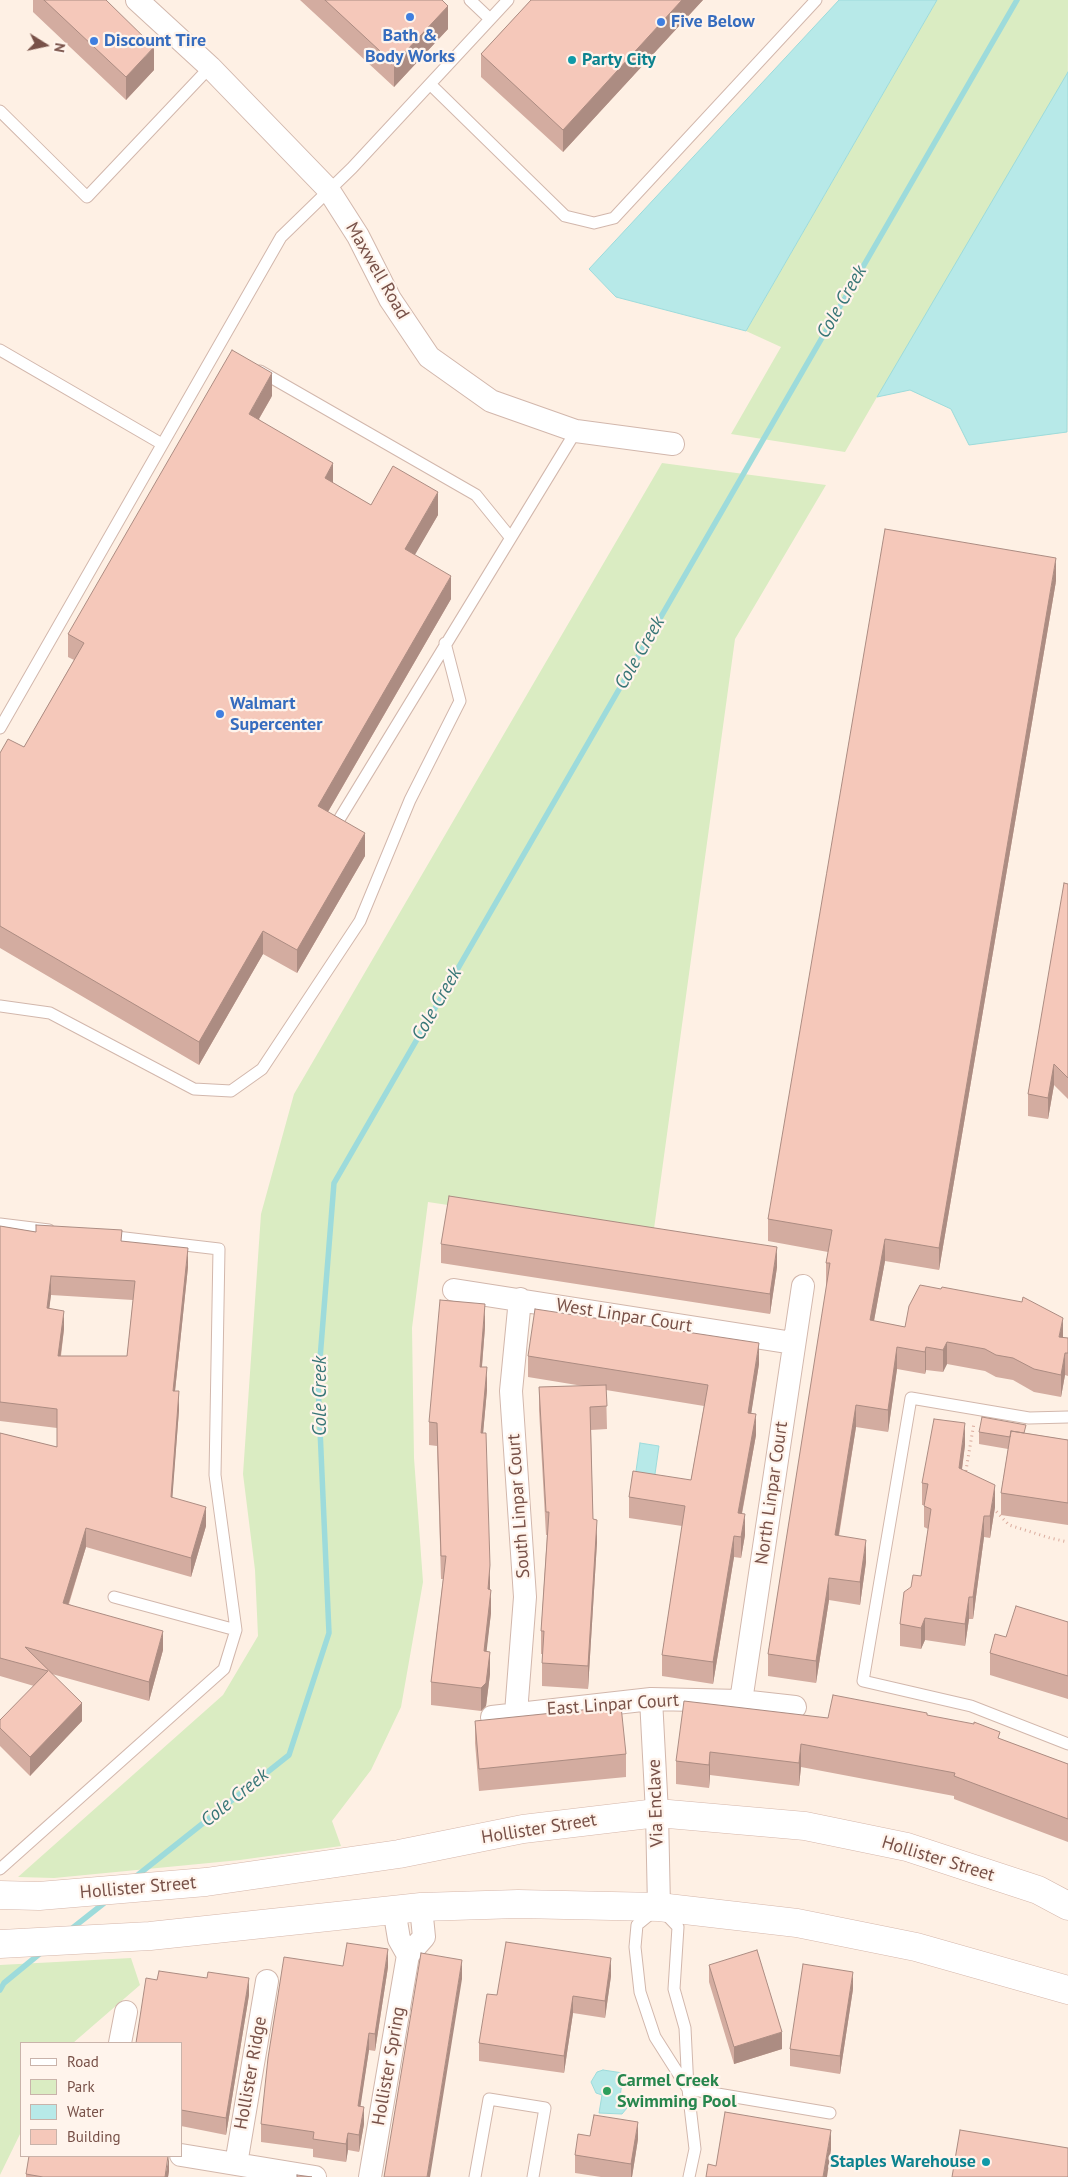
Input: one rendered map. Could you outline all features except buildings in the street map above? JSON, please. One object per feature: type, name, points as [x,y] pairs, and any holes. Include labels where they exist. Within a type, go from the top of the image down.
[{"type":"main road","name":"Hollister Street","points":[[0,1895],[39,1896],[206,1882],[399,1854],[523,1829],[658,1813],[805,1826],[908,1847],[1038,1890],[1068,1906]]},
{"type":"main road","points":[[0,1944],[150,1936],[421,1907],[518,1904],[659,1908],[797,1922],[916,1947],[1068,1990]]},
{"type":"street","name":"Maxwell Road","points":[[137,0],[210,67],[328,189],[358,236],[390,299],[429,357],[491,400],[576,431],[674,444]]},
{"type":"street","name":"North Linpar Court","points":[[741,1701],[803,1286]]},
{"type":"street","name":"West Linpar Court","points":[[454,1290],[793,1343]]},
{"type":"street","name":"South Linpar Court","points":[[516,1713],[525,1597],[511,1391],[520,1299]]},
{"type":"street","name":"East Linpar Court","points":[[492,1717],[651,1699],[741,1701],[795,1707]]},
{"type":"street","name":"Via Enclave","points":[[651,1699],[658,1813],[659,1908]]},
{"type":"street","points":[[394,1909],[399,1939],[408,1955],[424,1937],[421,1907]]},
{"type":"street","name":"Hollister Spring","points":[[370,2177],[408,1955]]},
{"type":"street","name":"Hollister Ridge","points":[[236,2164],[267,1981]]},
{"type":"street","points":[[120,2042],[126,2012]]},
{"type":"street","points":[[182,2155],[314,2177]]},
{"type":"lane","points":[[470,0],[490,19]]},
{"type":"lane","points":[[0,728],[281,236],[352,168],[508,0]]},
{"type":"lane","points":[[430,84],[564,216],[594,223],[614,218],[816,0]]},
{"type":"lane","points":[[0,111],[87,197],[210,67]]},
{"type":"lane","points":[[0,350],[162,444]]},
{"type":"lane","points":[[214,354],[229,358]]},
{"type":"lane","points":[[253,367],[476,495],[510,537]]},
{"type":"lane","points":[[340,818],[576,431]]},
{"type":"lane","points":[[0,1006],[50,1012],[194,1089],[231,1092],[262,1069],[360,921],[410,800],[460,701],[445,643]]},
{"type":"lane","points":[[0,1224],[57,1230]]},
{"type":"lane","points":[[0,1869],[224,1669],[236,1630],[216,1475],[219,1249],[95,1235]]},
{"type":"lane","points":[[1068,1417],[1029,1418],[910,1398],[863,1681],[971,1706],[1068,1744]]},
{"type":"lane","points":[[114,1597],[236,1630]]},
{"type":"lane","points":[[689,2177],[695,2149],[688,2089],[685,2028],[674,1989],[678,1927],[659,1908],[637,1925],[635,1947],[640,1992],[654,2037],[688,2089],[830,2113]]},
{"type":"lane","points":[[475,2177],[489,2099],[546,2108],[533,2177]]},
{"type":"path","points":[[968,1481],[965,1477],[976,1410]]},
{"type":"path","points":[[989,1502],[998,1515],[1009,1524],[1068,1542]]},
{"type":"green space","points":[[937,0],[1068,0],[1067,432],[969,445],[951,409],[910,390],[877,397],[845,452],[731,434],[781,347],[746,331]]},
{"type":"green space","points":[[662,463],[826,485],[735,639],[653,1236],[428,1202],[412,1328],[414,1458],[423,1582],[401,1707],[371,1770],[332,1821],[341,1846],[240,1860],[54,1878],[18,1877],[223,1695],[258,1636],[255,1570],[243,1474],[261,1214],[294,1094]]},
{"type":"green space","points":[[131,1958],[140,1985],[74,2042],[20,2042],[20,2134],[0,2175],[0,1965]]},
{"type":"water","points":[[839,0],[937,0],[746,331],[616,297],[589,269]]},
{"type":"water","points":[[1068,72],[1067,432],[969,445],[951,409],[910,390],[877,397]]},
{"type":"water","points":[[640,1443],[659,1446],[654,1481],[635,1478]]},
{"type":"water","name":"Carmel Creek Swimming Pool","points":[[603,2070],[623,2073],[620,2098],[627,2103],[627,2108],[622,2114],[599,2113],[602,2095],[596,2093],[591,2082],[597,2072]]},
{"type":"waterway","name":"Cole Creek","points":[[134,1878],[289,1755],[329,1633],[318,1384],[334,1183],[1017,0]]},
{"type":"waterway","name":"Cole Creek","points":[[70,1930],[108,1900]]},
{"type":"waterway","name":"Cole Creek","points":[[0,1990],[4,1983],[43,1951]]},
{"type":"place","name":"Bath & Body Works","points":[[410,17]]},
{"type":"place","name":"Five Below","points":[[661,22]]},
{"type":"place","name":"Discount Tire","points":[[94,41]]},
{"type":"place","name":"Party City","points":[[572,60]]},
{"type":"place","name":"Walmart Supercenter","points":[[220,714]]},
{"type":"place","name":"Carmel Creek Swimming Pool","points":[[607,2091]]},
{"type":"place","name":"Staples Warehouse","points":[[986,2162]]}]
